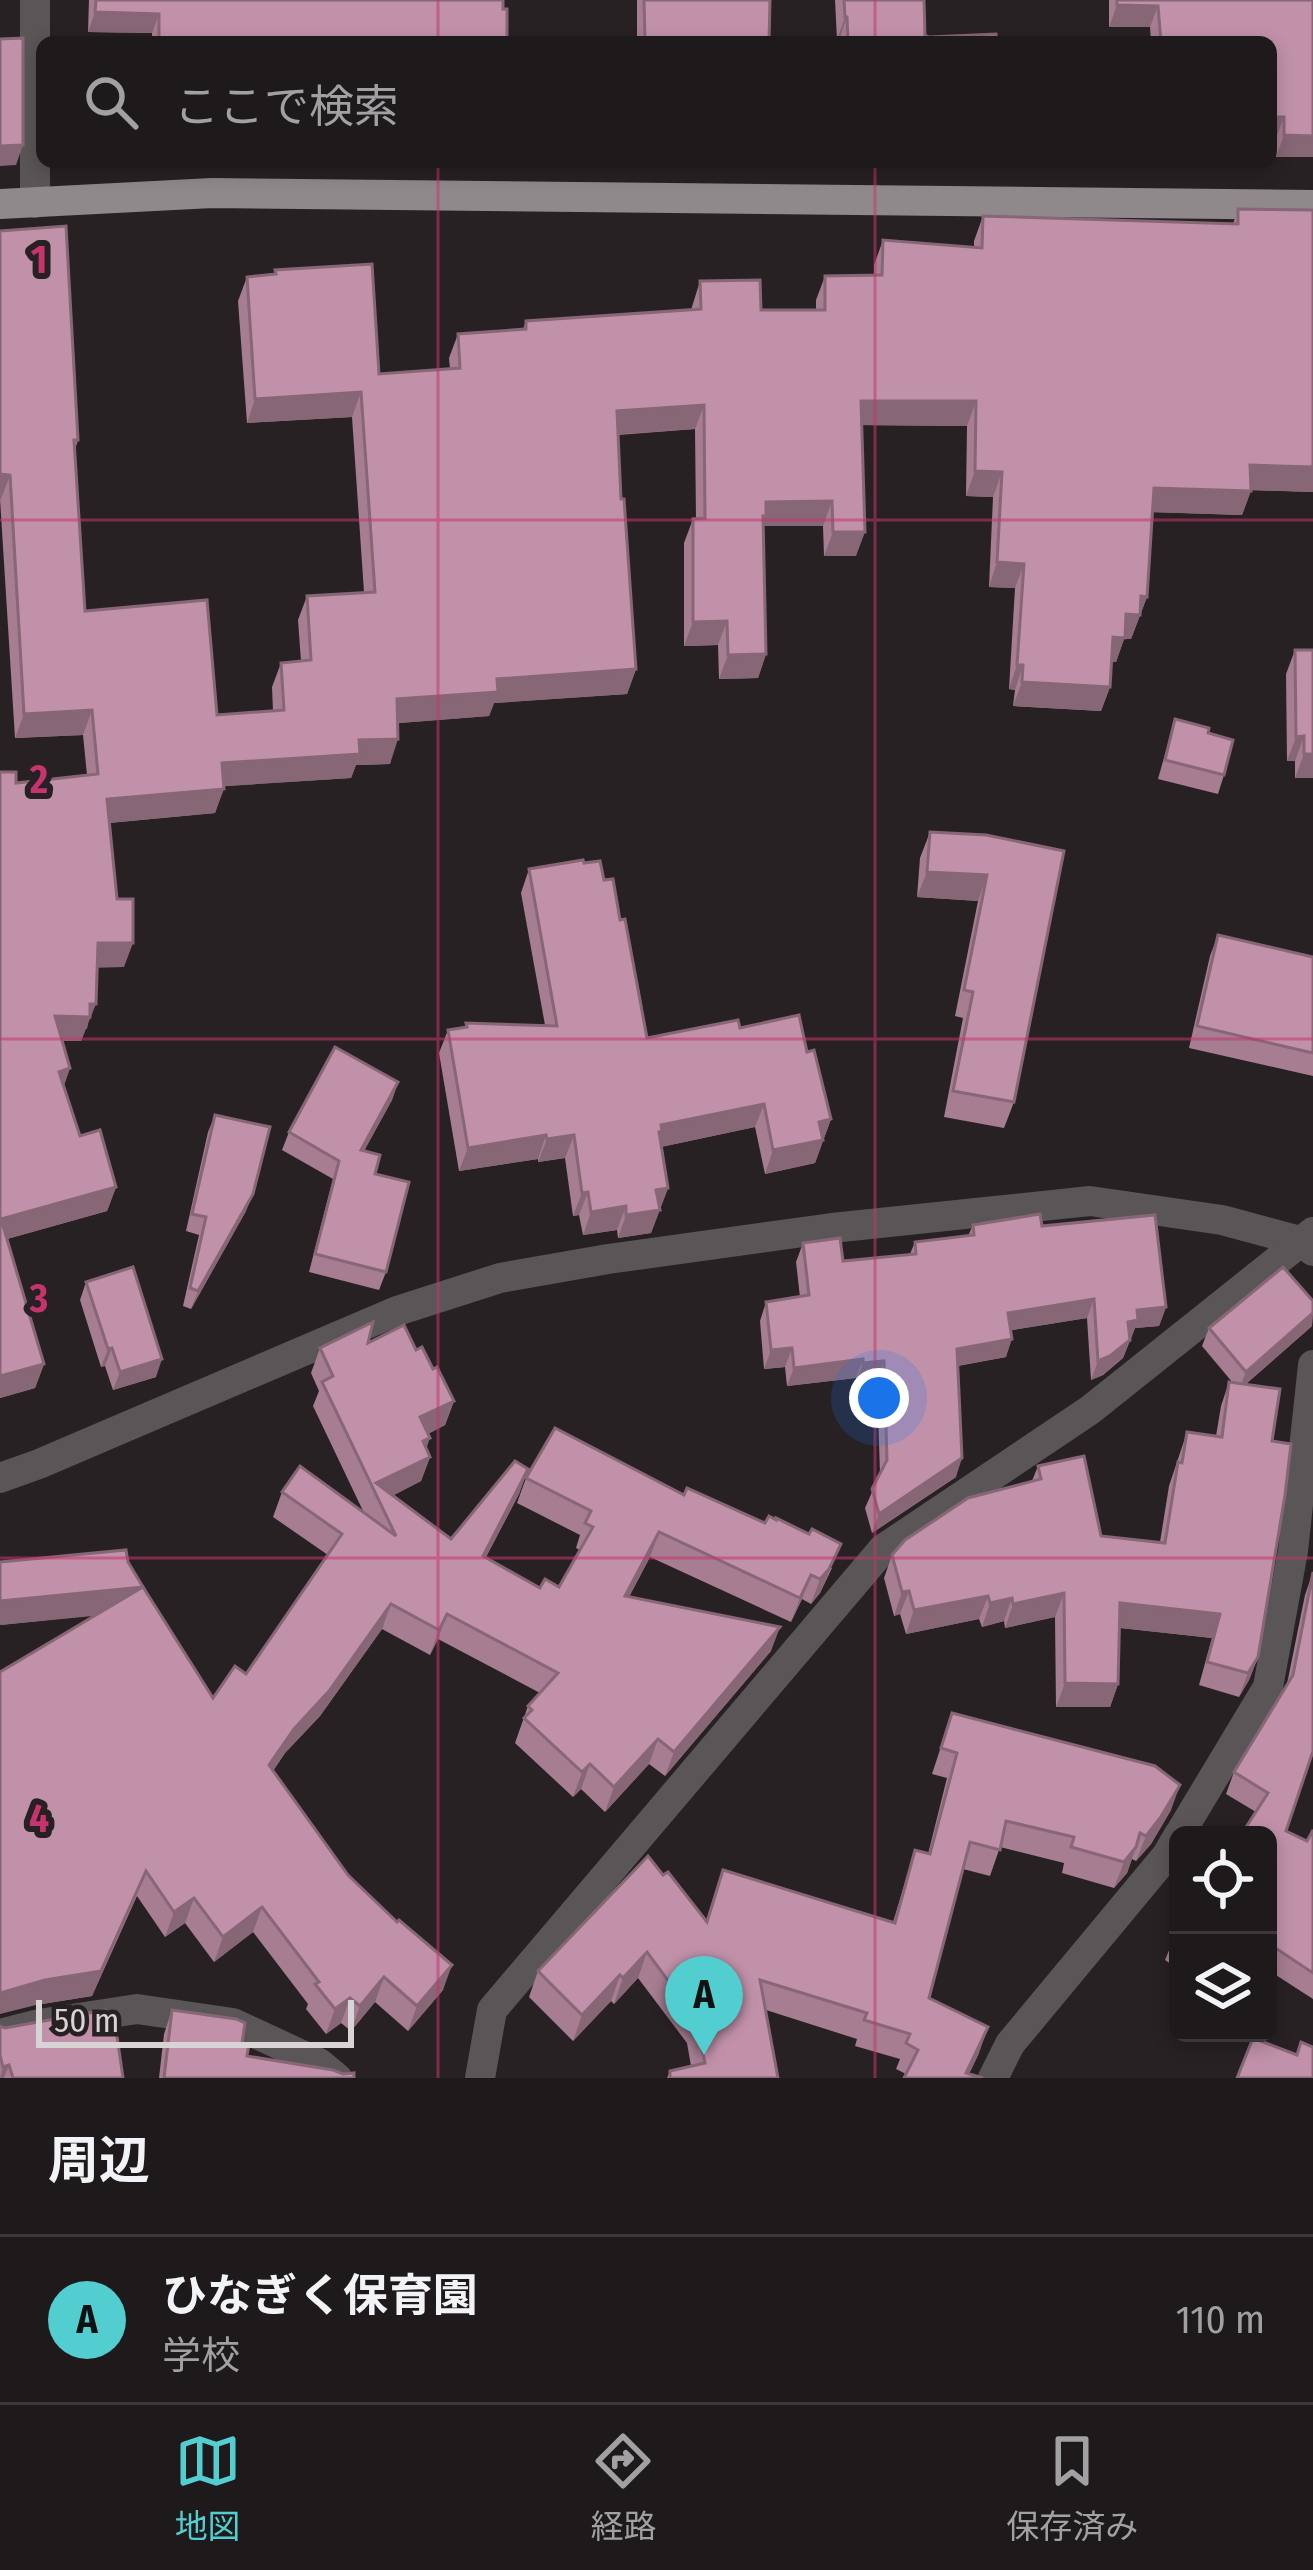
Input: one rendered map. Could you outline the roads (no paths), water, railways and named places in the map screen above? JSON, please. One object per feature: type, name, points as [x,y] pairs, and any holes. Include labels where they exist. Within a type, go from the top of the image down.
[{"type":"main road","points":[[0,204],[212,193],[1313,205]]},
{"type":"street","points":[[35,0],[35,203]]},
{"type":"street","points":[[0,1478],[397,1311],[500,1277],[832,1228],[1090,1201],[1222,1220],[1310,1248]]},
{"type":"street","points":[[480,2078],[492,2010],[883,1549],[1090,1410],[1310,1248]]},
{"type":"street","points":[[1184,1826],[1268,1687],[1293,1551],[1313,1365]]},
{"type":"street","points":[[992,2078],[1010,2044],[1169,1852]]},
{"type":"street","points":[[0,2034],[137,2009],[233,2023],[319,2063],[337,2078]]},
{"type":"place","name":"ひなぎく保育園","points":[[704,2055]]}]
